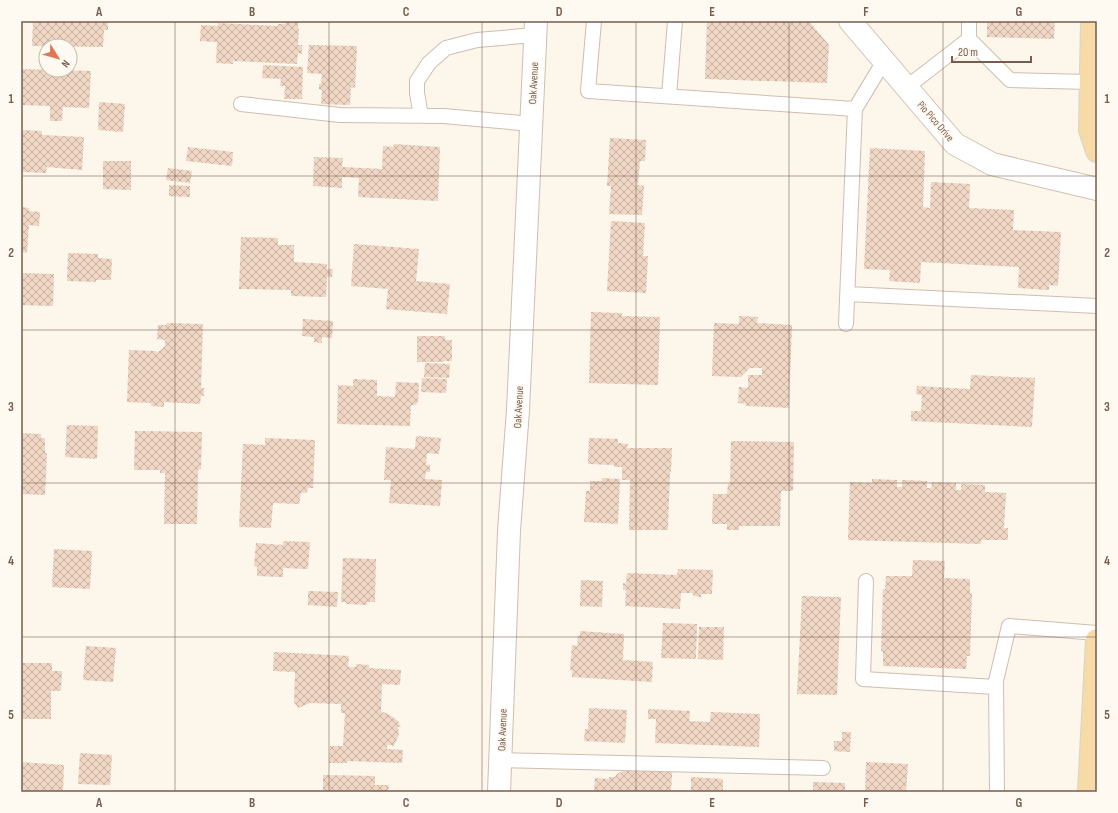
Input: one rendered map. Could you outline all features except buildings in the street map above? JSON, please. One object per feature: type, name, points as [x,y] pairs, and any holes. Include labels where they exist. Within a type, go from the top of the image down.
[{"type":"main road","points":[[1092,21],[1090,130],[1097,151]]},
{"type":"main road","points":[[1089,792],[1095,726],[1097,640]]},
{"type":"street","name":"Pio Pico Drive","points":[[850,21],[955,144],[992,164],[1097,189]]},
{"type":"street","name":"Oak Avenue","points":[[499,792],[509,531],[518,410],[536,28]]},
{"type":"lane","points":[[594,21],[588,91],[855,108]]},
{"type":"lane","points":[[669,96],[675,21]]},
{"type":"lane","points":[[969,21],[969,39],[1010,80],[1091,82]]},
{"type":"lane","points":[[421,116],[417,93],[417,81],[429,63],[446,48],[536,28]]},
{"type":"lane","points":[[907,87],[969,39]]},
{"type":"lane","points":[[846,324],[855,108],[884,61]]},
{"type":"lane","points":[[241,104],[340,114],[444,116],[531,124]]},
{"type":"lane","points":[[848,294],[1097,306]]},
{"type":"lane","points":[[866,581],[863,679],[996,687]]},
{"type":"lane","points":[[996,792],[996,680],[1010,626],[1097,633]]},
{"type":"lane","points":[[500,760],[823,768]]}]
